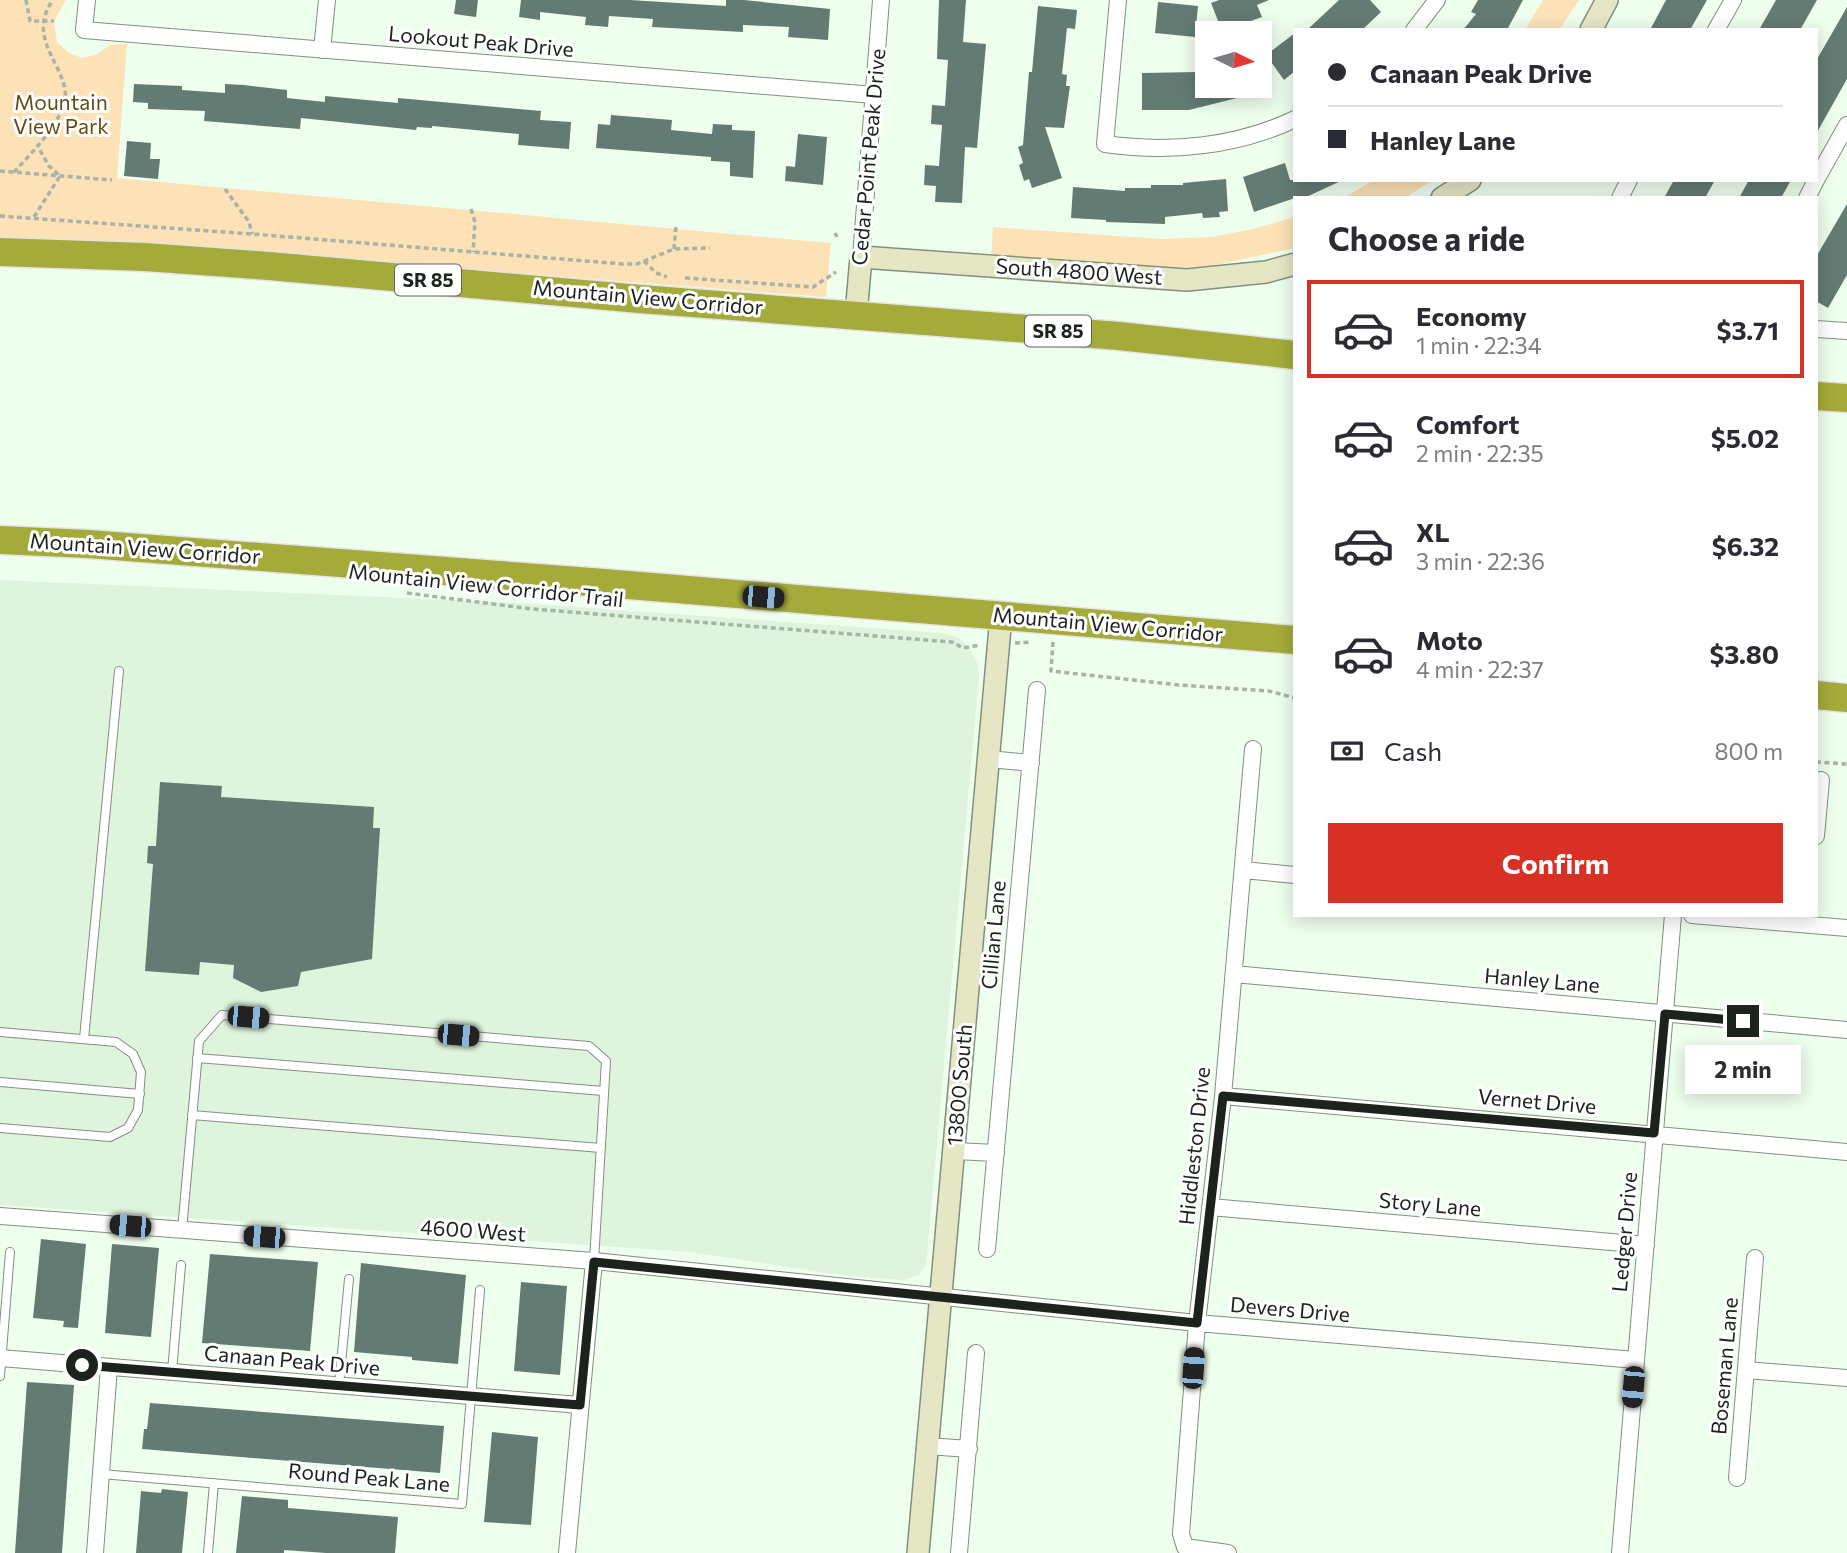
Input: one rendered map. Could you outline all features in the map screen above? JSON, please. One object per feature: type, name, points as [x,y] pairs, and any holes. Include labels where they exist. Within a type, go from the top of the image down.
[{"type":"highway","name":"Mountain View Corridor","points":[[0,252],[145,257],[1118,336],[1293,355]]},
{"type":"highway","points":[[1818,396],[1847,398]]},
{"type":"highway","name":"Mountain View Corridor","points":[[0,540],[88,544],[1293,640]]},
{"type":"highway","points":[[1818,695],[1847,698]]},
{"type":"street","name":"Lookout Peak Drive","points":[[86,0],[83,30],[874,95]]},
{"type":"street","points":[[322,50],[327,0]]},
{"type":"street","name":"Cedar Point Peak Drive","points":[[856,315],[881,0]]},
{"type":"street","points":[[1118,0],[1105,144],[1156,149],[1205,145],[1250,136],[1293,120]]},
{"type":"street","points":[[1416,28],[1437,0]]},
{"type":"street","points":[[1593,28],[1607,0]]},
{"type":"street","points":[[1717,28],[1733,0]]},
{"type":"street","points":[[1818,176],[1847,125]]},
{"type":"street","points":[[1445,196],[1467,182]]},
{"type":"street","name":"South 4800 West","points":[[861,257],[1187,279],[1266,271],[1293,264]]},
{"type":"street","points":[[1818,329],[1847,331]]},
{"type":"street","name":"13800 South","points":[[918,1553],[1001,616]]},
{"type":"street","name":"Cillian Lane","points":[[987,1249],[1037,690]]},
{"type":"street","name":"Hiddleston Drive","points":[[1228,1553],[1185,1547],[1181,1534],[1197,1323],[1223,1096],[1253,749]]},
{"type":"street","points":[[989,759],[1031,763]]},
{"type":"street","points":[[1818,814],[1821,780]]},
{"type":"street","points":[[1243,870],[1293,875]]},
{"type":"street","name":"Ledger Drive","points":[[1620,1553],[1673,917]]},
{"type":"street","points":[[1739,917],[1810,920],[1847,928]]},
{"type":"street","name":"Hanley Lane","points":[[1234,974],[1847,1030]]},
{"type":"street","name":"Vernet Drive","points":[[1223,1096],[1847,1152]]},
{"type":"street","points":[[954,1151],[996,1153]]},
{"type":"street","name":"Story Lane","points":[[1210,1207],[1646,1245]]},
{"type":"street","name":"4600 West","points":[[0,1216],[594,1262],[942,1298]]},
{"type":"street","name":"Boseman Lane","points":[[1737,1478],[1755,1258]]},
{"type":"street","points":[[567,1553],[594,1262]]},
{"type":"street","name":"Devers Drive","points":[[942,1298],[1197,1323],[1636,1360]]},
{"type":"street","points":[[959,1553],[976,1353]]},
{"type":"street","name":"Canaan Peak Drive","points":[[1,1358],[580,1405]]},
{"type":"street","points":[[95,1553],[109,1367]]},
{"type":"street","points":[[1746,1370],[1847,1378]]},
{"type":"street","points":[[928,1446],[969,1449]]},
{"type":"lane","points":[[84,1039],[119,671]]},
{"type":"lane","points":[[182,1230],[199,1041],[222,1015],[589,1046],[606,1061],[594,1262]]},
{"type":"lane","points":[[0,1032],[116,1042],[133,1054],[141,1072],[138,1110],[128,1129],[110,1137],[0,1128]]},
{"type":"lane","points":[[197,1058],[604,1091]]},
{"type":"lane","points":[[0,1082],[140,1094]]},
{"type":"lane","points":[[192,1115],[601,1148]]},
{"type":"lane","points":[[0,1376],[10,1252]]},
{"type":"lane","points":[[172,1372],[181,1265]]},
{"type":"lane","points":[[339,1385],[349,1279]]},
{"type":"lane","name":"Round Peak Lane","points":[[101,1474],[462,1504],[480,1290]]},
{"type":"lane","points":[[208,1553],[214,1483]]},
{"type":"path","points":[[26,0],[30,21],[54,20]]},
{"type":"path","points":[[14,172],[38,147],[64,107],[65,90],[44,39],[44,19],[53,0]]},
{"type":"path","points":[[38,147],[49,166],[60,176]]},
{"type":"path","points":[[0,171],[112,180]]},
{"type":"path","points":[[34,217],[60,176]]},
{"type":"path","points":[[225,189],[250,222],[252,234]]},
{"type":"path","points":[[471,209],[475,222],[472,252]]},
{"type":"path","points":[[0,216],[623,264],[637,264],[674,249],[710,248]]},
{"type":"path","points":[[674,249],[676,225]]},
{"type":"path","points":[[643,261],[656,273],[666,276],[813,287],[836,272]]},
{"type":"path","name":"Mountain View Corridor Trail","points":[[402,592],[532,609],[952,642],[963,648],[966,646]]},
{"type":"path","points":[[1053,642],[1051,671],[1179,685],[1237,687],[1293,697]]},
{"type":"path","points":[[1818,762],[1847,764]]},
{"type":"shaded area","points":[[0,580],[520,603],[942,633],[957,637],[966,644],[977,662],[979,676],[926,1265],[919,1275],[904,1280],[848,1276],[690,1252],[0,1205]]},
{"type":"green space","name":"Mountain View Park","points":[[0,0],[66,0],[54,21],[57,42],[69,53],[82,58],[98,54],[110,45],[127,44],[117,178],[831,243],[826,297],[103,241],[0,237]]},
{"type":"green space","points":[[1543,0],[1579,0],[1560,28],[1526,28]]},
{"type":"green space","points":[[1371,182],[1430,182],[1408,196],[1346,196]]},
{"type":"green space","points":[[1293,218],[1293,248],[1206,267],[1148,268],[991,256],[993,227],[1162,239],[1212,237]]},
{"type":"building","points":[[456,0],[478,0],[476,17],[454,14]]},
{"type":"building","points":[[521,0],[630,0],[726,6],[726,0],[744,0],[830,9],[828,40],[788,37],[789,27],[743,25],[743,32],[652,27],[653,19],[609,16],[608,27],[585,25],[586,17],[540,12],[540,20],[519,17]]},
{"type":"building","points":[[939,0],[966,0],[963,42],[986,44],[977,148],[965,147],[962,203],[935,202],[936,186],[924,185],[925,165],[939,166],[942,125],[931,124],[932,105],[945,106],[948,60],[937,59]]},
{"type":"building","points":[[1219,0],[1269,0],[1257,5],[1262,17],[1251,21],[1218,21],[1211,3]]},
{"type":"building","points":[[1339,0],[1370,0],[1381,12],[1364,28],[1309,28]]},
{"type":"building","points":[[1478,0],[1523,0],[1508,28],[1465,28],[1476,14],[1471,12]]},
{"type":"building","points":[[1666,0],[1707,0],[1691,28],[1651,28]]},
{"type":"building","points":[[1776,0],[1817,0],[1801,28],[1760,28]]},
{"type":"building","points":[[1158,2],[1198,6],[1195,37],[1155,33]]},
{"type":"building","points":[[1038,6],[1077,10],[1075,29],[1067,28],[1062,74],[1067,75],[1066,86],[1070,86],[1064,128],[1045,127],[1062,178],[1032,188],[1029,179],[1024,181],[1019,165],[1023,163],[1018,147],[1023,145]]},
{"type":"building","points":[[1847,7],[1847,79],[1818,130],[1818,58]]},
{"type":"building","points":[[1293,35],[1293,73],[1284,80],[1272,63],[1272,50]]},
{"type":"building","points":[[1195,72],[1195,98],[1237,98],[1189,110],[1142,110],[1142,73]]},
{"type":"building","points":[[134,84],[182,86],[182,90],[225,93],[225,84],[244,85],[287,90],[287,98],[325,102],[325,96],[398,103],[398,98],[541,111],[540,120],[571,122],[569,149],[518,145],[519,134],[432,126],[417,127],[416,130],[301,118],[300,129],[204,121],[205,111],[148,109],[148,103],[133,102]]},
{"type":"building","points":[[611,115],[672,120],[671,130],[712,134],[713,124],[732,125],[732,130],[755,131],[753,178],[730,176],[730,162],[711,161],[711,157],[596,148],[598,124],[610,125]]},
{"type":"building","points":[[798,134],[827,137],[823,185],[785,181],[786,166],[795,167]]},
{"type":"building","points":[[127,141],[151,143],[150,159],[160,159],[158,179],[124,176]]},
{"type":"building","points":[[1285,163],[1293,182],[1339,182],[1308,196],[1293,196],[1293,199],[1254,212],[1243,177]]},
{"type":"building","points":[[1226,179],[1228,211],[1219,212],[1220,217],[1203,218],[1202,213],[1165,217],[1165,224],[1071,218],[1073,187],[1125,191],[1125,188],[1151,188],[1151,185],[1183,185]]},
{"type":"building","points":[[1673,182],[1714,182],[1706,196],[1665,196]]},
{"type":"building","points":[[1748,182],[1790,182],[1782,196],[1740,196]]},
{"type":"building","points":[[1847,204],[1847,275],[1828,308],[1818,302],[1818,254]]},
{"type":"building","points":[[160,782],[222,786],[221,797],[374,807],[373,828],[380,828],[372,959],[301,972],[298,986],[261,992],[233,978],[234,965],[200,962],[199,975],[145,971],[153,864],[147,863],[148,846],[156,846]]},
{"type":"building","points":[[41,1239],[86,1244],[78,1328],[63,1327],[64,1321],[33,1318]]},
{"type":"building","points":[[112,1244],[159,1248],[151,1337],[105,1333]]},
{"type":"building","points":[[210,1254],[318,1262],[310,1351],[202,1343]]},
{"type":"building","points":[[361,1263],[466,1275],[458,1364],[354,1352]]},
{"type":"building","points":[[521,1282],[567,1286],[560,1375],[514,1371]]},
{"type":"building","points":[[27,1382],[74,1385],[62,1553],[15,1553]]},
{"type":"building","points":[[150,1403],[444,1426],[440,1473],[142,1449]]},
{"type":"building","points":[[492,1432],[538,1437],[531,1525],[484,1522]]},
{"type":"building","points":[[162,1489],[188,1492],[182,1553],[136,1553],[141,1491],[161,1493]]},
{"type":"building","points":[[242,1496],[288,1500],[288,1508],[398,1517],[395,1553],[284,1550],[284,1553],[236,1553]]},
{"type":"route","points":[[82,1365],[580,1405],[594,1262],[1197,1323],[1223,1096],[1654,1133],[1665,1014],[1743,1021]]}]
